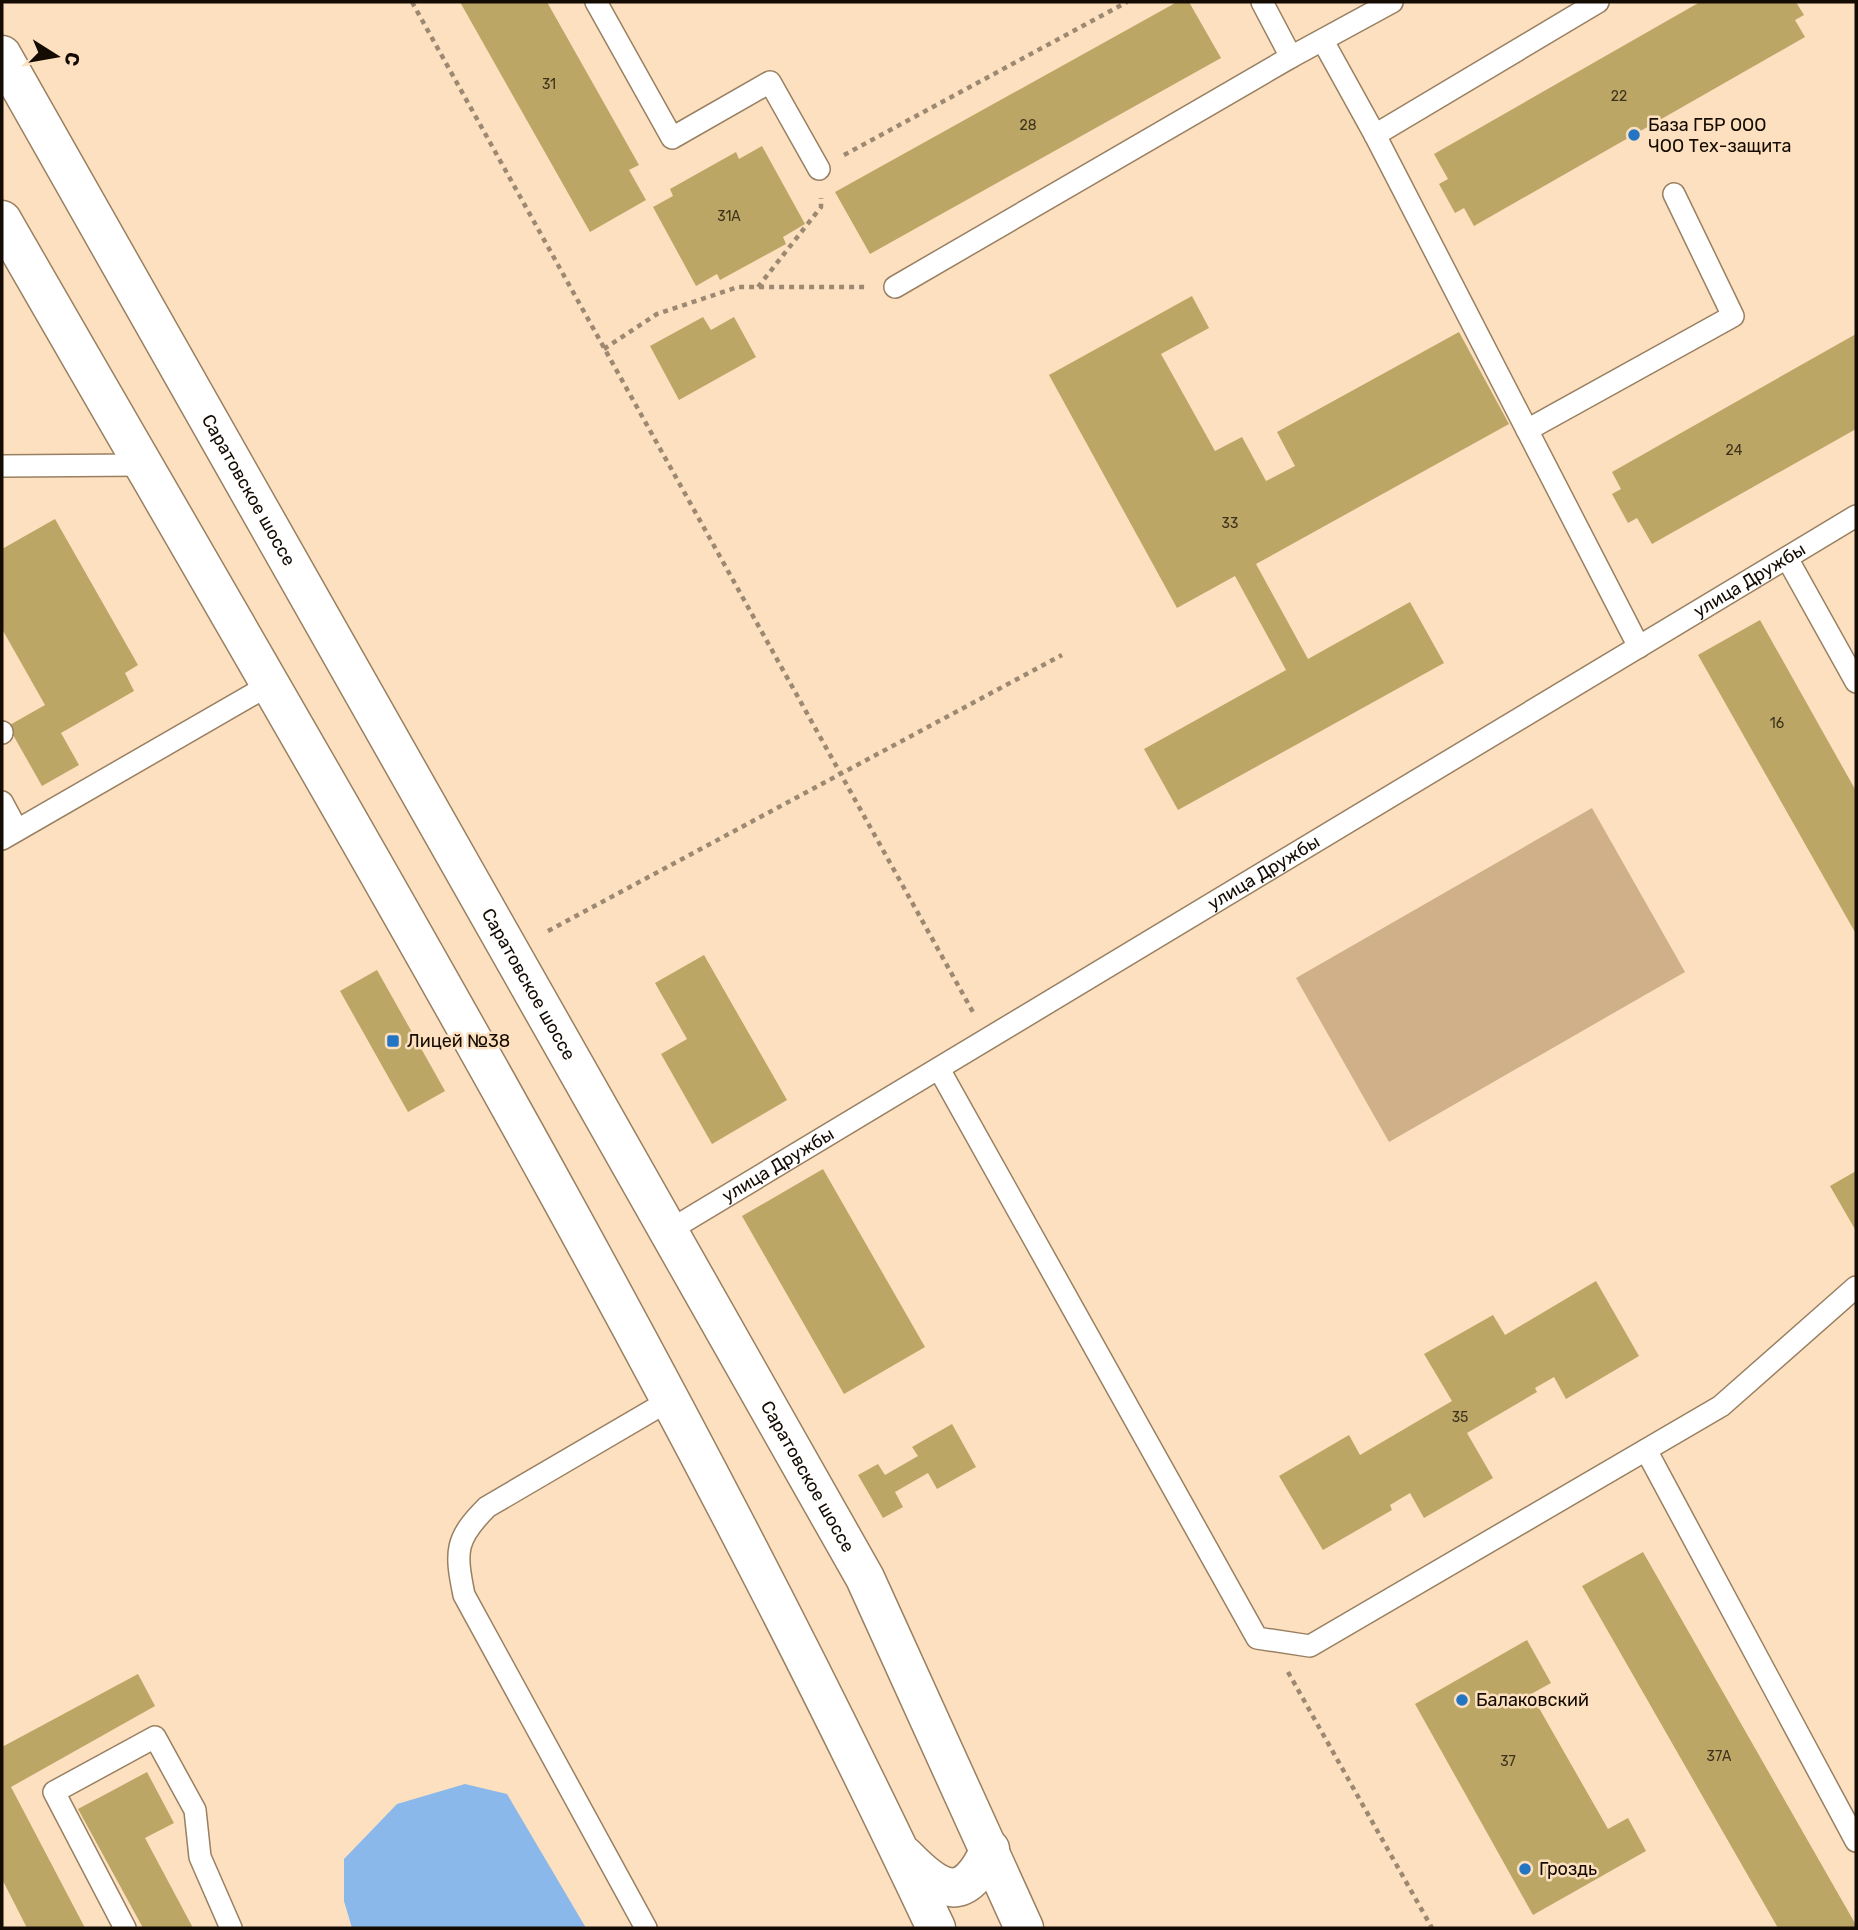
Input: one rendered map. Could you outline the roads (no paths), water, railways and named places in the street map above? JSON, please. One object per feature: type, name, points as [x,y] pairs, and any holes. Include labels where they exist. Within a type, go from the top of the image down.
[{"type":"main road","name":"Саратовское шоссе","points":[[2,55],[670,1230],[864,1578],[1024,1928]]},
{"type":"main road","points":[[2,220],[443,989],[670,1400],[901,1852],[936,1928]]},
{"type":"main road","points":[[901,1852],[928,1880],[947,1888],[965,1885],[979,1873],[990,1849]]},
{"type":"lane","points":[[596,2],[672,138],[769,82],[819,169]]},
{"type":"lane","points":[[1262,2],[1291,57]]},
{"type":"lane","points":[[895,287],[1291,57],[1392,2]]},
{"type":"lane","points":[[1375,135],[1598,2]]},
{"type":"lane","points":[[1323,41],[1375,135],[1639,647]]},
{"type":"lane","points":[[1527,430],[1733,316],[1675,194]]},
{"type":"lane","points":[[2,466],[143,466]]},
{"type":"lane","name":"улица Дружбы","points":[[670,1230],[1856,516]]},
{"type":"lane","points":[[1787,558],[1856,682]]},
{"type":"lane","points":[[2,802],[10,835],[269,685]]},
{"type":"lane","points":[[939,1069],[1258,1637],[1270,1641],[1310,1646],[1721,1406],[1856,1287]]},
{"type":"lane","points":[[646,1928],[464,1595],[456,1557],[464,1530],[487,1507],[670,1400]]},
{"type":"lane","points":[[1646,1450],[1856,1841]]},
{"type":"lane","points":[[125,1928],[54,1791],[155,1737],[195,1810],[200,1857],[231,1928]]},
{"type":"water","points":[[465,1784],[507,1794],[586,1928],[352,1928],[344,1901],[344,1859],[397,1804]]},
{"type":"place","name":"База ГБР ООО ЧОО Тех-защита","points":[[1634,135]]},
{"type":"place","name":"Лицей №38","points":[[393,1041]]},
{"type":"place","name":"Балаковский","points":[[1462,1700]]},
{"type":"place","name":"Гроздь","points":[[1525,1869]]}]
